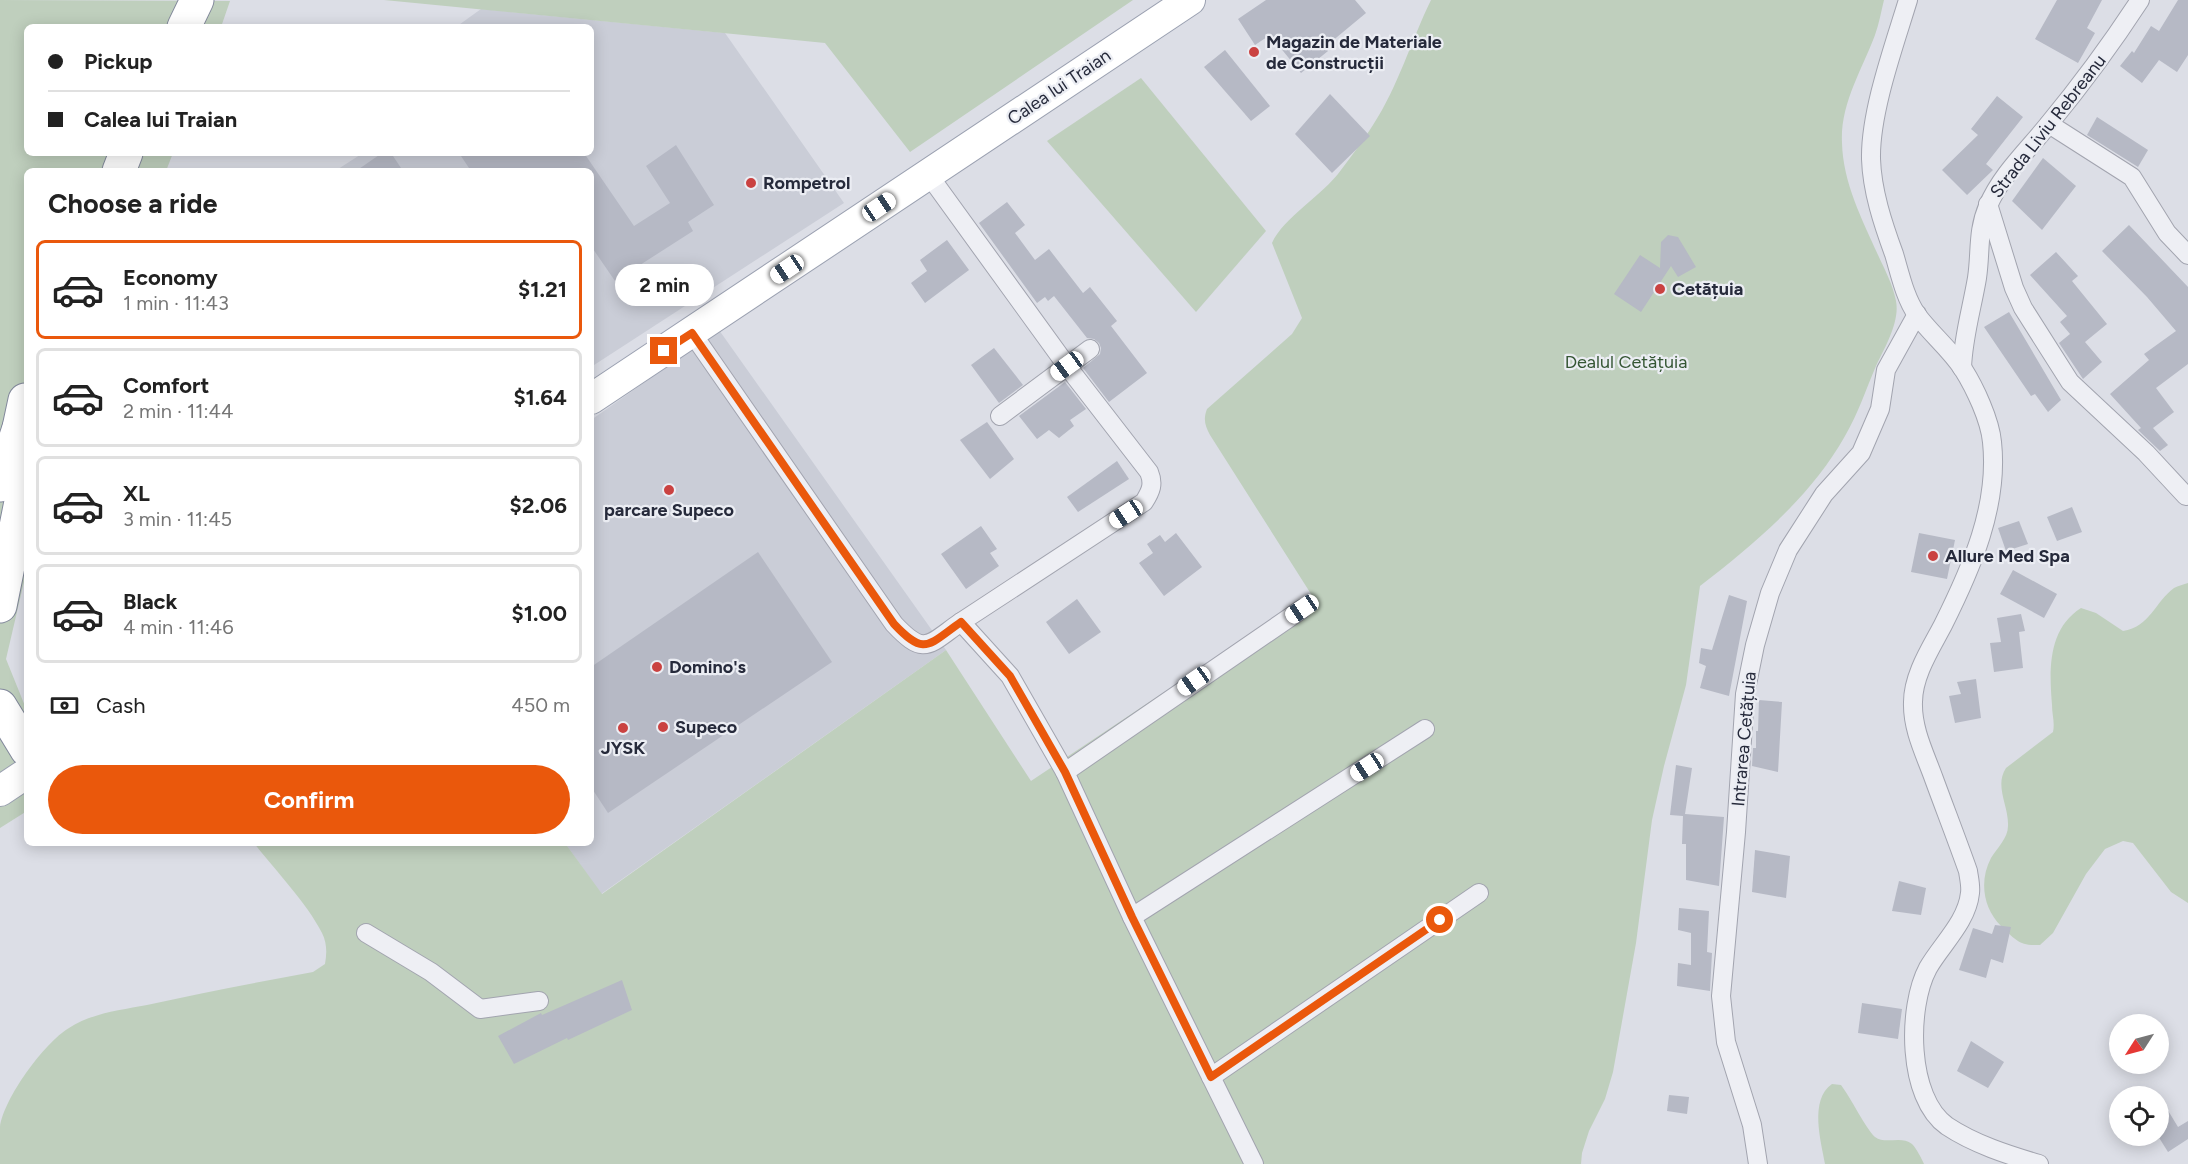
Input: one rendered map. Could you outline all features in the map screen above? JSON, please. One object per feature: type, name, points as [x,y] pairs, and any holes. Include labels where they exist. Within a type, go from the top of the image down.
[{"type":"highway","points":[[185,24],[197,0]]},
{"type":"highway","points":[[0,485],[18,418]]},
{"type":"highway","points":[[18,418],[24,442]]},
{"type":"highway","points":[[0,606],[24,487]]},
{"type":"highway","points":[[0,706],[24,745]]},
{"type":"main road","name":"Calea lui Traian","points":[[594,397],[1190,0]]},
{"type":"main road","points":[[0,791],[24,775]]},
{"type":"street","points":[[1908,0],[1884,83],[1874,129],[1871,158],[1873,182],[1883,222],[1905,288],[1917,314],[1962,368],[1981,404],[1992,440],[1992,490],[1988,512],[1977,548],[1920,672],[1912,702],[1917,734],[1968,871],[1970,893],[1964,911],[1928,969],[1917,996],[1915,1057],[1922,1092],[1945,1125],[1980,1143],[2039,1164]]},
{"type":"street","name":"Strada Liviu Rebreanu","points":[[1962,368],[1963,350],[1977,276],[1980,226],[1988,204],[2000,183],[2109,47],[2140,0]]},
{"type":"street","points":[[2049,124],[2132,177],[2167,233],[2188,255]]},
{"type":"street","points":[[692,333],[900,631],[915,644],[925,645],[932,642],[1144,502],[1153,482],[1149,472],[1067,366],[928,174]]},
{"type":"street","points":[[1988,204],[2022,308],[2070,382],[2146,453],[2186,496]]},
{"type":"street","name":"Intrarea Cetățuia","points":[[1758,1164],[1752,1125],[1726,1042],[1720,996],[1737,821],[1745,694],[1770,593],[1788,550],[1824,494],[1861,453],[1880,409],[1886,370],[1917,314]]},
{"type":"street","points":[[1000,416],[1090,349]]},
{"type":"street","points":[[1065,772],[1302,609]]},
{"type":"street","points":[[961,622],[1010,676],[1065,772],[1132,917],[1254,1164]]},
{"type":"street","points":[[1132,917],[1425,729]]},
{"type":"street","points":[[1211,1077],[1479,893]]},
{"type":"street","points":[[366,933],[430,972],[480,1009],[539,1001]]},
{"type":"shaded area","points":[[481,9],[725,33],[844,203],[594,365],[594,168],[340,168],[358,156],[594,156],[594,24],[460,24]]},
{"type":"shaded area","points":[[719,330],[946,650],[601,894],[567,846],[594,846],[594,418]]},
{"type":"green space","points":[[0,0],[230,1],[222,24],[24,24],[24,156],[172,156],[167,168],[24,168],[24,582],[6,659],[24,704],[24,813],[0,828]]},
{"type":"green space","points":[[384,0],[1133,0],[910,152],[825,43]]},
{"type":"green space","name":"Dealul Cetățuia","points":[[1431,0],[1884,0],[1875,35],[1848,101],[1842,129],[1842,143],[1843,158],[1854,200],[1895,295],[1897,309],[1894,326],[1850,428],[1815,480],[1761,536],[1700,586],[1686,685],[1652,820],[1636,943],[1613,1072],[1605,1099],[1589,1131],[1581,1164],[0,1164],[0,1127],[9,1101],[37,1058],[69,1028],[107,1013],[313,972],[325,964],[325,941],[316,922],[256,846],[567,846],[602,894],[946,650],[1031,781],[1311,594],[1210,435],[1205,416],[1207,409],[1292,334],[1302,318],[1272,243],[1285,225],[1341,170],[1369,131],[1390,95]]},
{"type":"green space","points":[[1141,78],[1266,231],[1196,312],[1047,141]]},
{"type":"green space","points":[[2188,583],[2188,903],[2171,892],[2133,843],[2123,841],[2105,849],[2086,874],[2053,933],[2040,945],[2022,943],[2001,926],[1990,911],[1985,894],[1985,876],[1991,858],[2008,830],[2001,782],[2006,768],[2053,732],[2051,664],[2062,627],[2081,608],[2096,613],[2123,631],[2132,629],[2140,625],[2174,588]]},
{"type":"green space","points":[[1832,1084],[1841,1085],[1875,1137],[1884,1140],[1908,1141],[1916,1148],[1924,1164],[1825,1164],[1818,1121],[1821,1100],[1825,1091]]},
{"type":"building","points":[[1266,0],[1355,0],[1366,13],[1325,47],[1328,51],[1301,73],[1270,35],[1255,45],[1238,19]]},
{"type":"building","points":[[2057,0],[2102,0],[2087,28],[2095,33],[2078,63],[2035,39]]},
{"type":"building","points":[[2178,0],[2188,0],[2188,55],[2177,72],[2159,60],[2142,83],[2120,66],[2132,51],[2134,53],[2151,26],[2159,31]]},
{"type":"building","points":[[1225,50],[1270,106],[1251,121],[1204,67]]},
{"type":"building","points":[[1330,94],[1370,136],[1332,173],[1295,134]]},
{"type":"building","points":[[1997,96],[2023,117],[1986,164],[1993,170],[1967,195],[1942,170],[1978,135],[1971,129]]},
{"type":"building","points":[[2097,117],[2148,150],[2138,167],[2087,135]]},
{"type":"building","points":[[676,145],[714,205],[688,222],[693,231],[615,281],[594,250],[594,168],[469,168],[461,156],[586,156],[634,226],[670,203],[646,166]]},
{"type":"building","points":[[378,156],[393,156],[401,168],[360,168]]},
{"type":"building","points":[[2043,158],[2076,186],[2042,230],[2012,201]]},
{"type":"building","points":[[1007,202],[1025,225],[1015,233],[1035,260],[1049,249],[1083,293],[1090,287],[1117,321],[1111,326],[1147,373],[1109,402],[1083,368],[1100,354],[1099,343],[1087,338],[1054,296],[1048,301],[1045,297],[1037,303],[979,223]]},
{"type":"building","points":[[2129,225],[2188,287],[2188,364],[2156,388],[2174,412],[2153,428],[2168,445],[2160,451],[2138,430],[2141,428],[2110,394],[2149,360],[2144,354],[2176,331],[2102,251]]},
{"type":"building","points":[[1668,235],[1678,237],[1696,267],[1678,277],[1671,266],[1641,312],[1614,294],[1640,255],[1660,268],[1661,242]]},
{"type":"building","points":[[947,240],[969,270],[925,303],[911,283],[927,271],[920,260]]},
{"type":"building","points":[[2056,252],[2078,276],[2072,281],[2107,324],[2085,342],[2102,362],[2083,379],[2059,343],[2070,334],[2060,322],[2067,316],[2030,275]]},
{"type":"building","points":[[2009,312],[2061,400],[2048,412],[2035,394],[2031,396],[1984,327]]},
{"type":"building","points":[[994,348],[1023,385],[999,403],[971,365]]},
{"type":"building","points":[[1065,382],[1086,409],[1070,420],[1074,426],[1059,438],[1049,430],[1037,439],[1019,416]]},
{"type":"building","points":[[987,422],[1014,459],[990,479],[960,440]]},
{"type":"building","points":[[1117,461],[1129,479],[1078,512],[1067,497]]},
{"type":"building","points":[[2072,507],[2082,532],[2057,541],[2047,517]]},
{"type":"building","points":[[2019,521],[2028,544],[2006,551],[1998,528]]},
{"type":"building","points":[[981,526],[997,549],[990,553],[999,566],[966,589],[941,554]]},
{"type":"building","points":[[1176,533],[1202,567],[1164,596],[1139,563],[1153,553],[1147,544],[1160,535],[1165,542]]},
{"type":"building","name":"Allure Med Spa","points":[[1919,533],[1955,540],[1947,579],[1911,572]]},
{"type":"building","name":"Supeco","points":[[758,552],[832,662],[608,813],[594,792],[594,665]]},
{"type":"building","points":[[2013,570],[2057,594],[2044,618],[2000,594]]},
{"type":"building","points":[[1729,595],[1747,601],[1729,696],[1700,688],[1706,666],[1699,663],[1701,648],[1712,650]]},
{"type":"building","points":[[1077,599],[1101,632],[1069,654],[1046,622]]},
{"type":"building","points":[[2021,614],[2025,631],[2019,632],[2023,668],[1994,672],[1990,643],[2001,642],[1997,618]]},
{"type":"building","points":[[1976,679],[1981,718],[1955,723],[1949,696],[1961,694],[1957,682]]},
{"type":"building","points":[[1759,700],[1782,702],[1778,772],[1752,766],[1753,748],[1756,748],[1756,731],[1758,731]]},
{"type":"building","points":[[1676,765],[1692,768],[1685,814],[1724,817],[1719,886],[1686,880],[1686,844],[1682,844],[1683,816],[1670,815]]},
{"type":"building","points":[[1755,850],[1790,856],[1786,898],[1752,892]]},
{"type":"building","points":[[1899,881],[1926,888],[1921,915],[1892,911]]},
{"type":"building","points":[[1679,908],[1709,911],[1707,952],[1712,953],[1710,991],[1677,986],[1678,963],[1691,965],[1691,933],[1678,930]]},
{"type":"building","points":[[1995,925],[2011,927],[2003,963],[1991,959],[1986,978],[1959,970],[1973,928],[1992,934]]},
{"type":"building","points":[[622,980],[632,1010],[514,1064],[498,1036],[541,1013],[542,1015]]},
{"type":"building","points":[[1862,1003],[1902,1009],[1898,1039],[1858,1033]]},
{"type":"building","points":[[1971,1041],[2004,1062],[1988,1088],[1957,1071]]},
{"type":"building","points":[[1669,1095],[1689,1097],[1687,1114],[1667,1111]]},
{"type":"building","points":[[2169,1112],[2178,1127],[2188,1121],[2188,1139],[2168,1152],[2164,1146],[2169,1146]]},
{"type":"place","name":"Magazin de Materiale de Construcții","points":[[1254,52]]},
{"type":"place","name":"Rompetrol","points":[[751,183]]},
{"type":"place","name":"Cetățuia","points":[[1660,289]]},
{"type":"place","name":"parcare Supeco","points":[[669,490]]},
{"type":"place","name":"Allure Med Spa","points":[[1933,556]]},
{"type":"place","name":"Domino's","points":[[657,667]]},
{"type":"place","name":"Supeco","points":[[663,727]]},
{"type":"place","name":"JYSK","points":[[623,728]]},
{"type":"route","points":[[664,351],[692,333],[906,638],[915,644],[925,645],[961,622],[1010,676],[1065,772],[1132,917],[1211,1077],[1440,920]]}]
